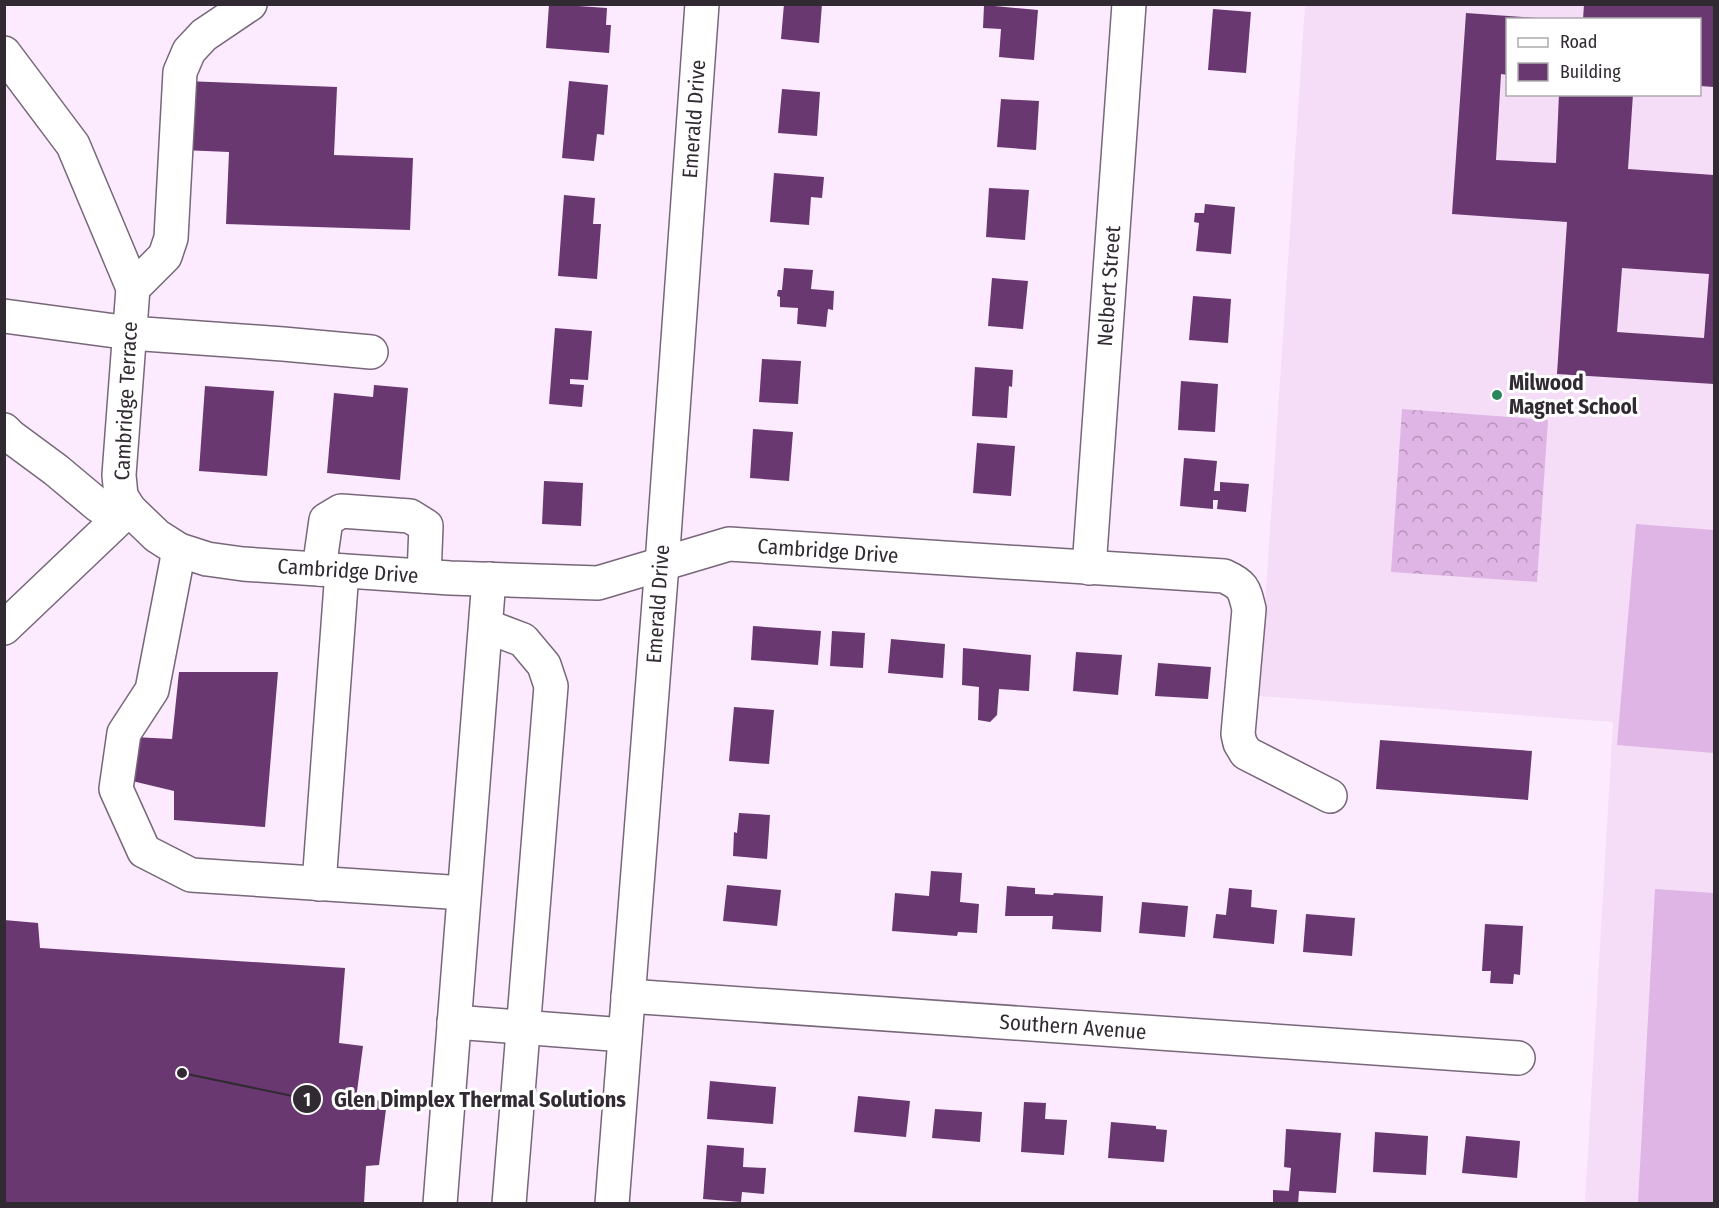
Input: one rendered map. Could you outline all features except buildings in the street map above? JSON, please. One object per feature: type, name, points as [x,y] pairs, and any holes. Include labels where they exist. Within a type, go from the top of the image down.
[{"type":"street","points":[[4,52],[73,145],[133,288],[165,256],[171,238],[180,72],[189,51],[204,35],[250,4]]},
{"type":"street","name":"Emerald Drive","points":[[612,1203],[662,564],[702,4]]},
{"type":"street","name":"Nelbert Street","points":[[1089,568],[1129,4]]},
{"type":"street","name":"Cambridge Terrace","points":[[133,288],[119,475],[122,496],[129,509],[168,543]]},
{"type":"street","points":[[4,316],[130,333],[371,352]]},
{"type":"street","points":[[4,430],[56,470],[91,501],[99,506],[129,509]]},
{"type":"street","points":[[4,628],[129,509]]},
{"type":"street","points":[[319,884],[331,570],[326,520],[341,511],[410,516],[426,526],[424,576]]},
{"type":"street","points":[[168,543],[152,690],[124,734],[116,789],[144,851],[191,875],[464,893]]},
{"type":"street","name":"Cambridge Drive","points":[[168,543],[207,559],[234,563],[424,576],[598,583],[729,544],[1224,576],[1238,582],[1245,589],[1249,609],[1238,734],[1240,743],[1246,753],[1330,796]]},
{"type":"street","points":[[440,1203],[489,579]]},
{"type":"street","points":[[486,626],[523,640],[544,665],[551,686],[509,1203]]},
{"type":"street","name":"Southern Avenue","points":[[628,996],[1518,1058]]},
{"type":"street","points":[[454,1022],[625,1035]]},
{"type":"shaded area","name":"Milwood Magnet School","points":[[1305,5],[1714,5],[1714,1203],[1585,1203],[1613,722],[1259,696]]},
{"type":"green space","points":[[1402,409],[1548,420],[1537,582],[1391,572]]},
{"type":"green space","points":[[1636,524],[1714,530],[1714,753],[1617,745]]},
{"type":"green space","points":[[1655,889],[1714,893],[1714,1203],[1638,1203]]},
{"type":"place","name":"Milwood Magnet School","points":[[1497,395]]},
{"type":"place","name":"Glen Dimplex Thermal Solutions","points":[[182,1073]]}]
